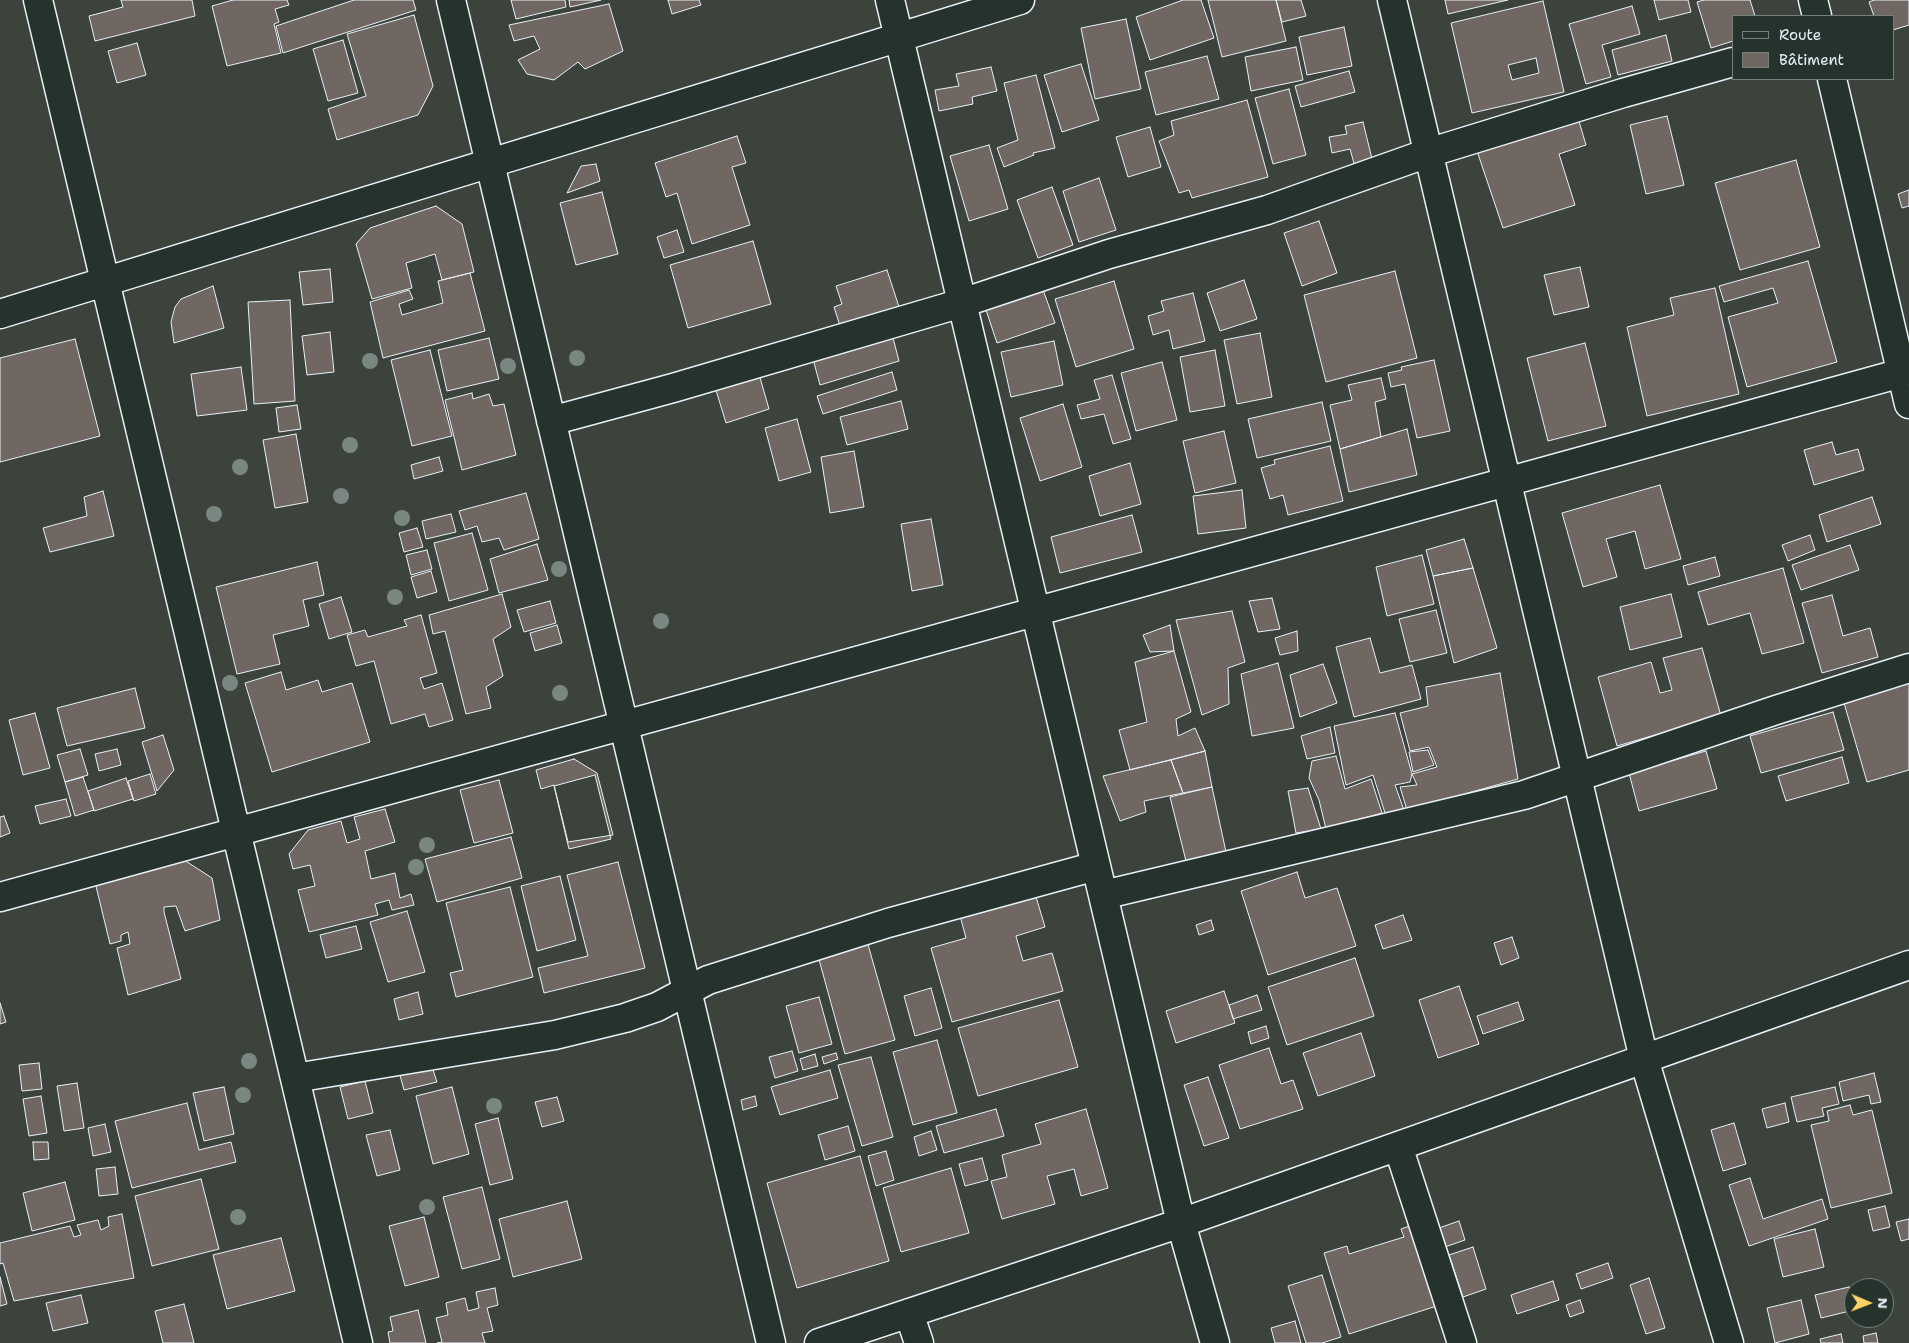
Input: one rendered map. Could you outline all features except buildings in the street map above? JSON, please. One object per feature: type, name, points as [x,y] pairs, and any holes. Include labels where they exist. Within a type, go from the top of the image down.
[{"type":"street","points":[[38,0],[358,1343]]},
{"type":"street","points":[[451,0],[771,1343]]},
{"type":"street","points":[[890,0],[1181,1223],[1215,1343]]},
{"type":"street","points":[[0,314],[1020,0]]},
{"type":"street","points":[[1392,0],[1644,1059],[1729,1343]]},
{"type":"street","points":[[1813,0],[1817,15]]},
{"type":"street","points":[[551,421],[683,386],[962,303],[1108,254],[1266,210],[1428,153],[1623,93],[1732,62]]},
{"type":"street","points":[[1832,80],[1905,372],[1909,404]]},
{"type":"street","points":[[0,897],[1905,372]]},
{"type":"street","points":[[1103,895],[1434,818],[1524,795],[1776,710],[1909,668]]},
{"type":"street","points":[[295,1078],[555,1035],[646,1012],[708,980],[888,923],[1096,866]]},
{"type":"street","points":[[819,1343],[1181,1223],[1909,965]]},
{"type":"street","points":[[1398,1146],[1462,1343]]},
{"type":"street","points":[[909,1313],[919,1343]]}]
